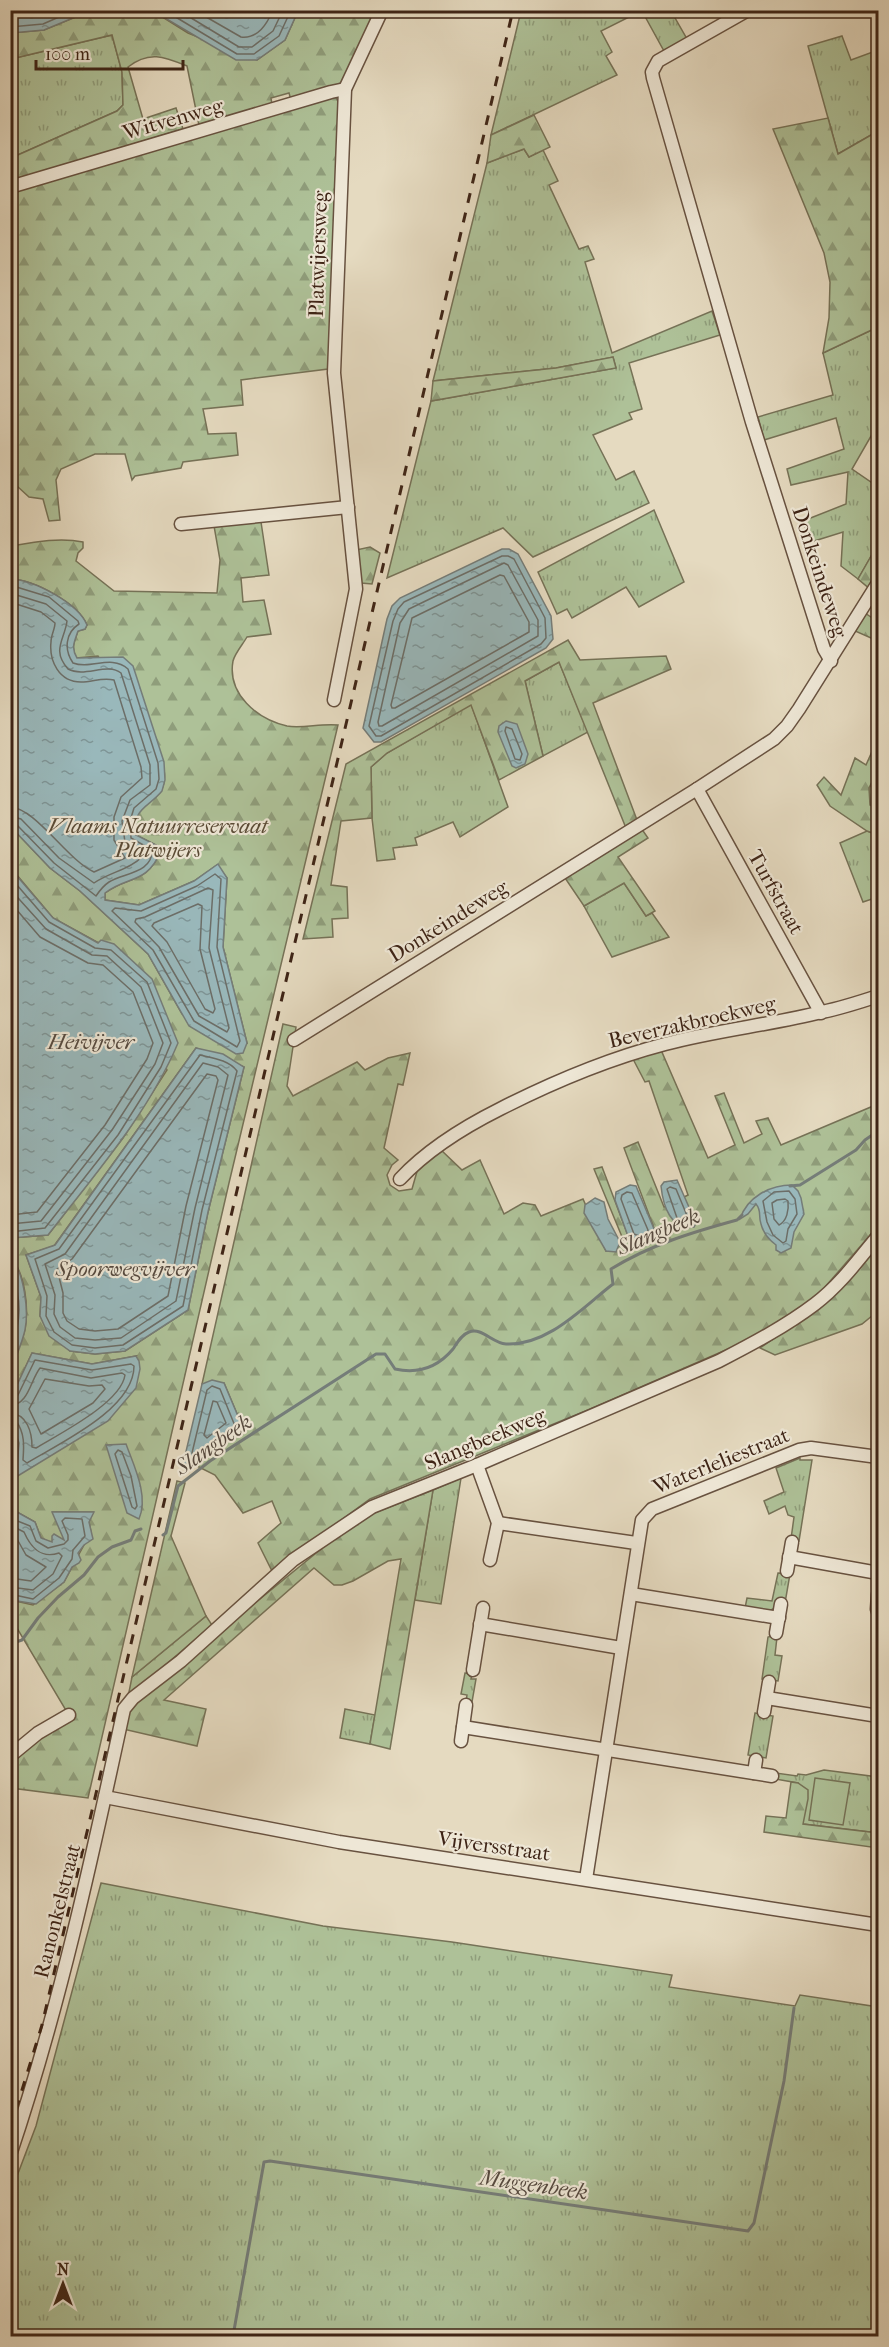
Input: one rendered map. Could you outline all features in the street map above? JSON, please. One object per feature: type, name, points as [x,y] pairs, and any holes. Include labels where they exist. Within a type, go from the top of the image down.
[{"type":"street","name":"Platwijersweg","points":[[334,700],[357,589],[334,373],[345,89],[382,10]]},
{"type":"street","name":"Donkeindeweg","points":[[294,1040],[774,739],[787,726],[831,661],[820,637],[752,422],[652,72],[658,61],[748,10]]},
{"type":"street","name":"Witvenweg","points":[[10,187],[345,89]]},
{"type":"street","points":[[181,524],[348,507]]},
{"type":"street","points":[[831,661],[879,583]]},
{"type":"street","name":"Turfstraat","points":[[697,789],[821,1013]]},
{"type":"street","name":"Beverzakbroekweg","points":[[400,1179],[414,1164],[440,1144],[488,1115],[575,1074],[665,1044],[821,1013],[879,996]]},
{"type":"street","name":"Slangbeekweg","points":[[124,1709],[293,1560],[372,1506],[719,1361],[753,1343],[816,1304],[879,1236]]},
{"type":"street","name":"Waterleliestraat","points":[[586,1879],[631,1594],[636,1544],[642,1520],[652,1509],[799,1450],[811,1448],[879,1457]]},
{"type":"street","points":[[477,1464],[498,1523],[490,1560]]},
{"type":"street","points":[[498,1523],[636,1544]]},
{"type":"street","points":[[787,1571],[792,1542]]},
{"type":"street","points":[[789,1557],[879,1573]]},
{"type":"street","points":[[631,1594],[779,1618]]},
{"type":"street","points":[[879,1595],[877,1609],[879,1612]]},
{"type":"street","points":[[777,1634],[781,1604]]},
{"type":"street","points":[[473,1670],[483,1608]]},
{"type":"street","points":[[480,1624],[621,1648]]},
{"type":"street","points":[[764,1712],[769,1682]]},
{"type":"street","points":[[767,1698],[879,1716]]},
{"type":"street","points":[[461,1741],[466,1705]]},
{"type":"street","name":"Ranonkelstraat","points":[[10,2155],[33,2084],[105,1797],[124,1709]]},
{"type":"street","points":[[10,1756],[38,1733],[69,1714]]},
{"type":"street","points":[[463,1727],[606,1751],[755,1767],[772,1776]]},
{"type":"street","name":"Vijversstraat","points":[[105,1797],[339,1842],[879,1924]]},
{"type":"green space","points":[[90,11],[153,11],[188,33],[257,60],[285,40],[298,11],[376,11],[343,83],[291,100],[289,93],[271,98],[272,105],[199,125],[187,66],[157,57],[143,58],[128,67],[143,119],[176,108],[183,129],[11,181],[11,158],[117,111],[123,105],[122,72],[112,35],[11,59],[11,33],[44,30]]},
{"type":"green space","points":[[521,11],[641,11],[601,31],[612,52],[606,56],[617,75],[491,135]]},
{"type":"green space","points":[[642,11],[671,11],[687,39],[664,51]]},
{"type":"green space","points":[[112,35],[122,72],[123,105],[117,111],[11,158],[11,59]]},
{"type":"green space","points":[[842,36],[851,60],[878,50],[878,131],[838,154],[808,46]]},
{"type":"green space","points":[[335,96],[340,105],[328,369],[241,380],[243,405],[203,409],[208,434],[236,433],[238,455],[183,462],[181,468],[135,476],[132,480],[125,454],[95,454],[61,469],[56,480],[60,520],[49,521],[43,499],[29,497],[17,486],[11,488],[10,193]]},
{"type":"green space","points":[[534,115],[550,147],[529,157],[524,149],[487,163],[491,135]]},
{"type":"green space","points":[[828,118],[838,154],[878,131],[878,327],[823,353],[829,318],[830,282],[824,253],[773,129]]},
{"type":"green space","points":[[524,149],[529,157],[543,150],[558,181],[549,185],[579,249],[588,246],[594,259],[585,262],[612,353],[712,311],[720,335],[629,363],[642,409],[629,413],[632,419],[593,435],[616,480],[634,471],[649,503],[533,557],[503,528],[387,578],[431,401],[616,368],[613,357],[556,368],[433,381],[487,163]]},
{"type":"green space","points":[[878,327],[878,424],[852,469],[878,487],[878,544],[858,579],[841,566],[843,532],[811,542],[803,521],[846,504],[848,472],[791,485],[787,469],[844,449],[836,418],[764,440],[758,417],[833,395],[823,353]]},
{"type":"green space","points":[[613,357],[616,368],[431,401],[433,381],[556,368]]},
{"type":"green space","points":[[654,510],[684,582],[639,607],[626,587],[572,618],[567,609],[557,614],[538,572]]},
{"type":"green space","name":"Vlaams Natuurreservaat Platwijers","points":[[261,522],[269,575],[241,578],[243,602],[264,600],[271,634],[247,637],[235,655],[232,673],[240,694],[255,711],[276,723],[293,727],[338,725],[229,1183],[88,1798],[11,1788],[11,1762],[35,1741],[70,1717],[14,1623],[11,1625],[11,1600],[33,1605],[64,1582],[91,1532],[89,1522],[93,1512],[53,1512],[65,1540],[49,1542],[41,1538],[35,1522],[17,1512],[11,1513],[10,1419],[19,1443],[15,1476],[136,1356],[92,1364],[32,1353],[11,1398],[11,1369],[24,1334],[26,1311],[23,1281],[11,1257],[11,1238],[48,1235],[123,1138],[167,1070],[99,943],[53,918],[11,868],[11,827],[50,868],[80,891],[148,954],[182,1014],[247,1043],[223,947],[227,878],[217,865],[194,881],[139,905],[105,900],[105,893],[149,869],[161,851],[158,846],[136,835],[136,825],[141,808],[156,797],[163,786],[162,761],[158,749],[98,656],[76,658],[73,648],[75,638],[78,631],[85,629],[87,625],[82,617],[65,601],[43,588],[11,579],[11,546],[56,540],[83,542],[83,548],[78,553],[76,561],[114,591],[217,593],[220,560],[214,526]],"holes":[[[196,1048],[244,1067],[208,1212],[188,1310],[125,1351],[95,1354],[70,1351],[40,1316],[41,1297],[26,1255],[54,1246]]]},
{"type":"green space","points":[[878,544],[878,575],[870,589],[858,579]]},
{"type":"green space","points":[[370,547],[380,553],[372,584],[361,583],[356,550]]},
{"type":"green space","points":[[865,613],[878,622],[878,641],[855,631]]},
{"type":"green space","points":[[568,640],[580,660],[666,656],[671,669],[593,703],[637,820],[626,828],[559,662],[525,681],[543,756],[499,780],[471,705],[387,753],[371,767],[372,818],[341,821],[331,885],[347,887],[348,918],[332,919],[333,937],[303,939],[346,764]]},
{"type":"green space","points":[[559,662],[588,732],[543,756],[525,681]]},
{"type":"green space","points":[[471,704],[508,807],[460,837],[453,822],[415,838],[417,845],[393,848],[395,859],[377,861],[372,818],[371,767],[387,753]]},
{"type":"green space","points":[[878,738],[878,770],[869,788],[870,805],[878,809],[878,835],[867,831],[830,806],[817,785],[824,777],[841,795],[855,758],[866,765]]},
{"type":"green space","points":[[878,770],[878,809],[870,805],[869,788]]},
{"type":"green space","points":[[641,828],[648,838],[618,857],[655,911],[646,916],[624,883],[584,906],[563,875]]},
{"type":"green space","points":[[867,831],[878,835],[878,897],[863,902],[840,843]]},
{"type":"green space","points":[[624,883],[646,916],[652,913],[669,937],[612,957],[584,906]]},
{"type":"green space","points":[[283,1024],[296,1027],[287,1086],[293,1096],[357,1062],[365,1070],[388,1058],[410,1053],[403,1085],[398,1084],[384,1148],[398,1160],[392,1165],[387,1175],[390,1185],[399,1191],[412,1189],[418,1168],[441,1150],[462,1170],[480,1160],[504,1214],[523,1203],[535,1205],[541,1216],[583,1199],[606,1251],[625,1244],[594,1169],[602,1167],[632,1246],[657,1236],[624,1148],[638,1142],[664,1207],[688,1195],[649,1081],[645,1082],[633,1059],[661,1050],[708,1158],[735,1145],[715,1096],[724,1093],[744,1143],[762,1134],[756,1121],[768,1118],[781,1145],[878,1104],[878,1226],[812,1302],[782,1321],[735,1346],[588,1410],[370,1499],[272,1571],[258,1543],[281,1523],[272,1501],[243,1513],[215,1475],[195,1465],[243,1428],[224,1383],[202,1384]]},
{"type":"green space","points":[[878,1242],[878,1311],[862,1324],[775,1355],[760,1348],[816,1310]]},
{"type":"green space","points":[[800,1458],[800,1460],[812,1460],[799,1541],[791,1539],[794,1517],[788,1515],[785,1506],[769,1514],[764,1501],[784,1492],[776,1468]]},
{"type":"green space","points":[[461,1478],[441,1604],[415,1600],[433,1490]]},
{"type":"green space","points":[[177,1481],[185,1483],[171,1536],[206,1616],[132,1677]]},
{"type":"green space","points":[[433,1490],[390,1749],[370,1744],[401,1559],[388,1561],[342,1585],[334,1585],[314,1568],[164,1700],[206,1709],[197,1746],[123,1729],[129,1712],[153,1686],[326,1545],[374,1513]]},
{"type":"green space","points":[[778,1573],[790,1574],[785,1603],[769,1611],[745,1608],[747,1598],[772,1601]]},
{"type":"green space","points":[[206,1616],[212,1625],[128,1697],[132,1677]]},
{"type":"green space","points":[[768,1637],[777,1637],[775,1655],[782,1656],[778,1681],[762,1679]]},
{"type":"green space","points":[[465,1673],[472,1674],[471,1679],[476,1679],[472,1702],[466,1701],[467,1695],[461,1694]]},
{"type":"green space","points":[[345,1709],[375,1715],[370,1744],[340,1738]]},
{"type":"green space","points":[[755,1713],[773,1716],[766,1758],[748,1755]]},
{"type":"green space","points":[[824,1770],[878,1777],[878,1833],[803,1824],[798,1783],[775,1779],[776,1773],[797,1776]]},
{"type":"green space","points":[[815,1778],[850,1783],[843,1825],[809,1820]]},
{"type":"green space","points":[[791,1782],[798,1783],[808,1790],[803,1824],[878,1833],[878,1848],[764,1832],[766,1816],[786,1818]]},
{"type":"green space","points":[[101,1883],[323,1926],[452,1942],[672,1975],[669,1987],[795,2006],[800,1995],[878,2007],[878,2336],[11,2336],[11,2192],[36,2126]]},
{"type":"water","points":[[11,10],[90,11],[44,30],[11,33]]},
{"type":"water","points":[[153,11],[298,11],[285,40],[257,60],[236,60]]},
{"type":"water","points":[[502,549],[509,549],[518,554],[551,616],[553,639],[546,648],[381,742],[374,742],[363,728],[387,619],[392,606],[400,598]]},
{"type":"water","points":[[11,579],[43,588],[65,601],[82,617],[87,625],[85,629],[78,631],[75,638],[74,648],[77,658],[123,657],[133,666],[164,762],[165,780],[162,791],[139,814],[136,835],[158,846],[161,851],[149,869],[105,893],[105,900],[139,905],[194,881],[218,864],[227,878],[223,947],[247,1043],[243,1053],[236,1054],[189,1026],[148,954],[80,891],[50,868],[11,827]]},
{"type":"water","points":[[506,721],[517,724],[528,754],[525,764],[516,768],[512,766],[498,732],[499,726]]},
{"type":"water","name":"Heivijver","points":[[10,868],[53,918],[98,943],[101,940],[114,944],[152,979],[178,1043],[166,1069],[136,1119],[48,1235],[11,1238]]},
{"type":"water","name":"Spoorwegvijver","points":[[196,1048],[223,1054],[244,1067],[208,1212],[188,1310],[125,1351],[95,1354],[70,1351],[49,1336],[40,1316],[41,1297],[26,1255],[55,1245]]},
{"type":"water","points":[[677,1180],[696,1223],[694,1227],[679,1225],[666,1209],[661,1186],[664,1182]]},
{"type":"water","points":[[630,1185],[636,1186],[657,1236],[643,1242],[629,1239],[615,1200],[616,1192]]},
{"type":"water","points":[[792,1185],[801,1198],[804,1214],[794,1232],[791,1248],[781,1253],[776,1250],[776,1245],[763,1230],[756,1204],[748,1214],[740,1219],[748,1204],[760,1194],[776,1187]]},
{"type":"water","points":[[595,1198],[604,1202],[608,1219],[620,1242],[616,1252],[606,1251],[584,1213],[585,1205]]},
{"type":"water","points":[[11,1257],[22,1282],[26,1322],[24,1335],[11,1371]]},
{"type":"water","points":[[32,1353],[92,1364],[136,1356],[140,1369],[136,1388],[108,1421],[16,1477],[19,1443],[11,1419],[11,1398]]},
{"type":"water","points":[[212,1380],[224,1383],[243,1428],[195,1465],[183,1464],[202,1384]]},
{"type":"water","points":[[126,1444],[141,1491],[142,1510],[139,1519],[127,1513],[106,1445]]},
{"type":"water","points":[[17,1512],[35,1522],[41,1538],[52,1542],[54,1534],[64,1540],[52,1512],[94,1512],[89,1522],[93,1539],[78,1553],[81,1560],[72,1567],[64,1582],[36,1604],[11,1600],[11,1513]]},
{"type":"waterway","name":"Slangbeek","points":[[790,1186],[800,1185],[856,1150],[878,1131]]},
{"type":"waterway","name":"Slangbeek","points":[[163,1535],[166,1533],[178,1486],[210,1461],[376,1354],[385,1354],[395,1369],[412,1371],[434,1365],[453,1349],[461,1337],[469,1332],[483,1333],[506,1344],[536,1339],[577,1314],[613,1284],[611,1269],[656,1246],[737,1220],[742,1215]]},
{"type":"waterway","name":"Slangbeek","points":[[10,1644],[22,1640],[38,1618],[84,1575],[98,1557],[112,1547],[131,1540],[135,1531],[141,1529]]},
{"type":"waterway","name":"Muggenbeek","points":[[233,2336],[264,2162],[270,2161],[748,2231],[754,2223],[784,2081],[794,2008]]},
{"type":"railway","points":[[10,2129],[42,2025],[513,10]]}]
